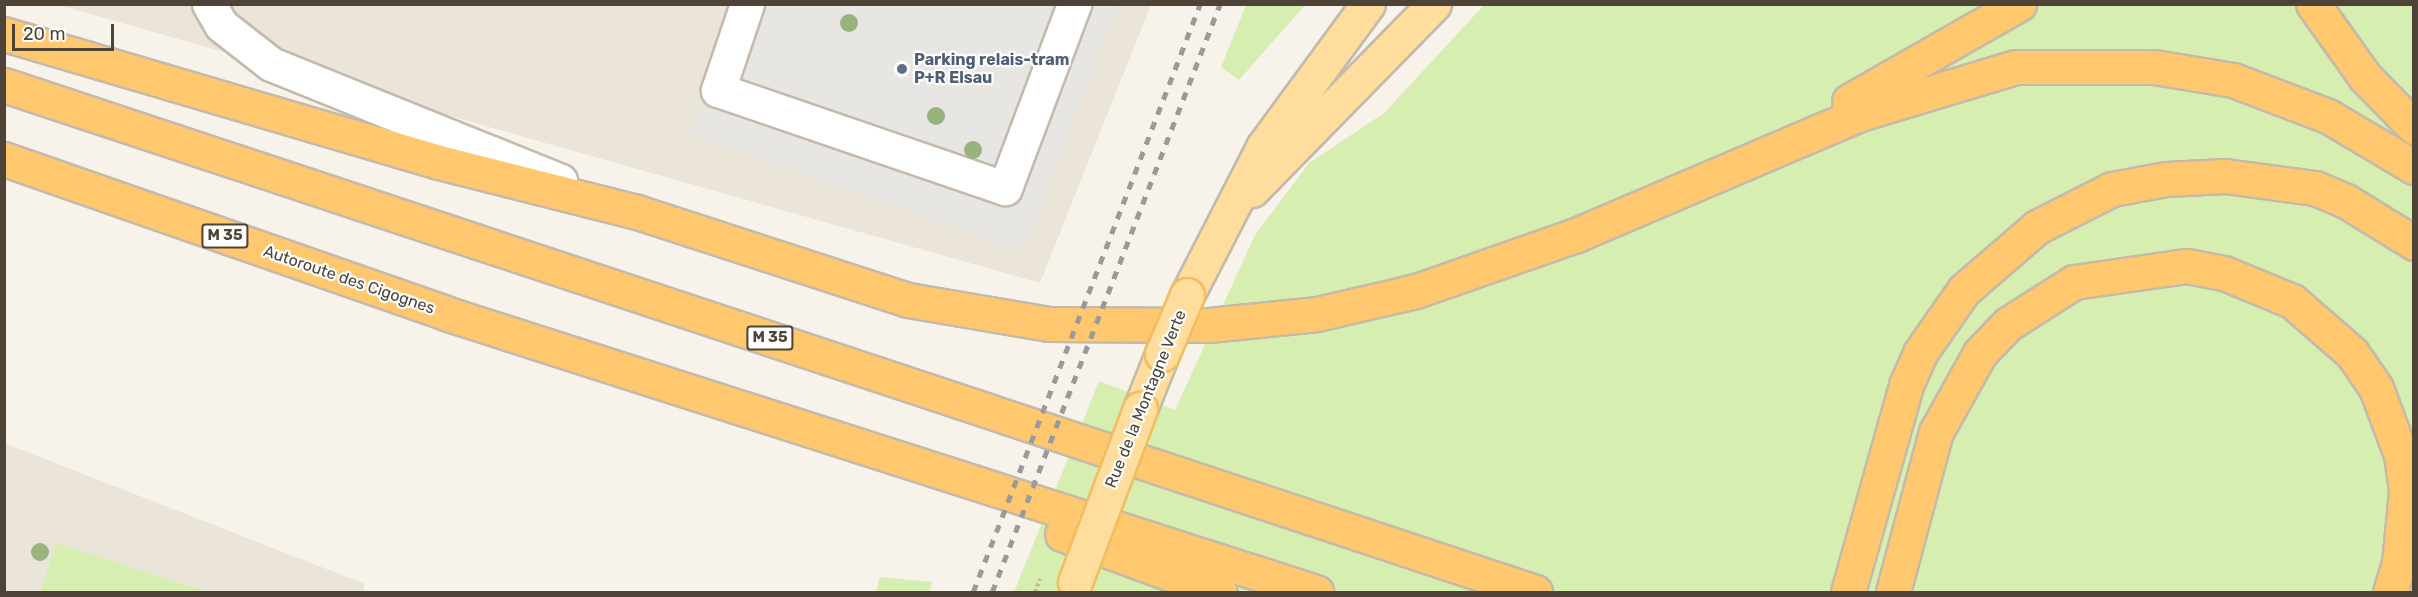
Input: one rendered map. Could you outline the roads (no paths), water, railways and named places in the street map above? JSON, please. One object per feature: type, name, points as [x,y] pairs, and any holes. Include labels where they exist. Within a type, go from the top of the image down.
[{"type":"highway","points":[[1701,179],[1967,38],[2019,4]]},
{"type":"highway","points":[[2313,4],[2365,77],[2414,127]]},
{"type":"highway","points":[[4,34],[440,162],[637,212],[908,300],[1049,324],[1186,326],[1317,314],[1416,291],[1576,236],[1701,179],[1924,92],[2016,67],[2065,65],[2154,67],[2233,80],[2328,116],[2414,167]]},
{"type":"highway","name":"M 35","points":[[4,85],[1535,592]]},
{"type":"highway","name":"Autoroute des Cigognes","points":[[4,159],[559,349]]},
{"type":"highway","points":[[1853,577],[1906,385],[1938,322],[1994,260],[2076,204],[2166,178],[2277,180],[2346,201],[2414,243]]},
{"type":"highway","points":[[1895,585],[1936,432],[1980,353],[2016,318],[2074,282],[2187,266],[2224,273],[2292,301],[2352,353],[2376,388],[2401,455],[2406,492],[2402,542],[2390,592]]},
{"type":"highway","points":[[559,349],[1220,592]]},
{"type":"highway","name":"M 35","points":[[559,349],[1316,592]]},
{"type":"main road","name":"Rue de la Montagne Verte","points":[[1073,587],[1140,409],[1187,295],[1288,107],[1368,4]]},
{"type":"main road","name":"Rue de la Montagne Verte","points":[[1232,210],[1434,4]]},
{"type":"street","points":[[209,4],[221,25],[271,64],[637,212]]},
{"type":"street","points":[[747,4],[718,90],[1005,188],[1074,4]]},
{"type":"railway","points":[[973,592],[1200,4]]},
{"type":"railway","points":[[992,592],[1220,4]]},
{"type":"place","name":"Parking relais-tram P+R Elsau","points":[[902,69]]}]
